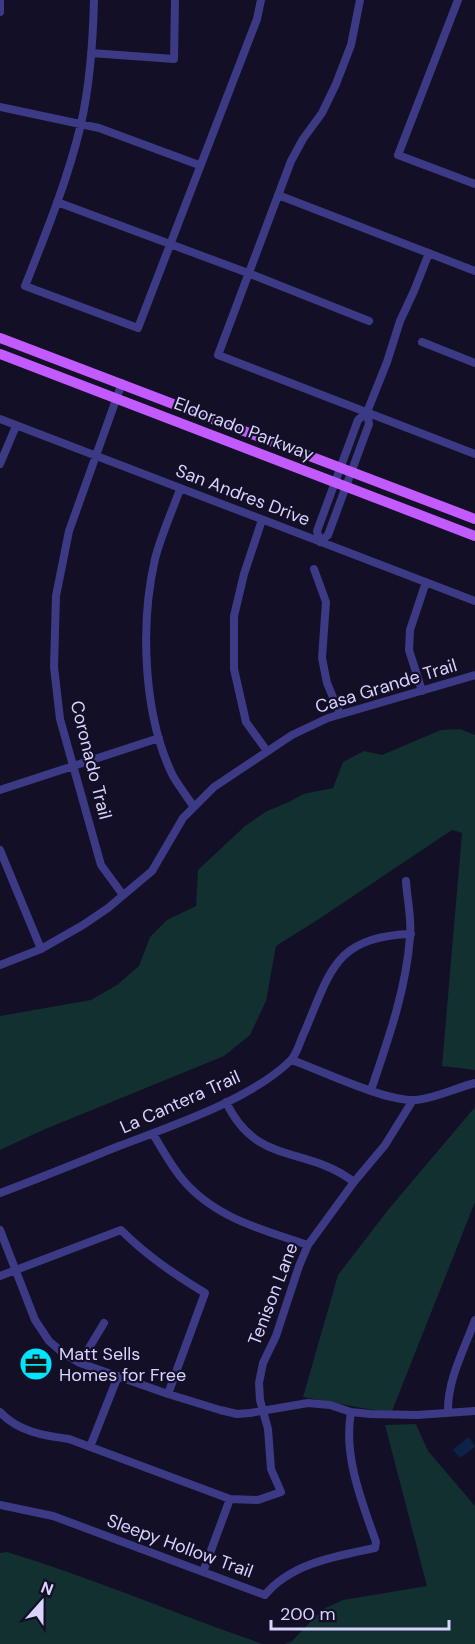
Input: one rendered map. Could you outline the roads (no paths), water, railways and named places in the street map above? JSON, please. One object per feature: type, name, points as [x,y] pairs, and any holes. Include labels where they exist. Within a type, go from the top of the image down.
[{"type":"main road","name":"Eldorado Parkway","points":[[0,338],[475,519]]},
{"type":"main road","name":"Eldorado Parkway","points":[[0,354],[475,536]]},
{"type":"street","points":[[0,0],[0,12]]},
{"type":"street","points":[[94,0],[91,53],[81,123],[57,202],[25,286],[138,328],[257,19],[261,0]]},
{"type":"street","points":[[91,53],[174,59],[175,0]]},
{"type":"street","points":[[360,0],[351,45],[336,84],[322,113],[303,139],[278,195],[218,355],[475,454]]},
{"type":"street","points":[[458,0],[398,154],[475,184]]},
{"type":"street","points":[[0,107],[99,128],[199,165]]},
{"type":"street","points":[[278,195],[475,271]]},
{"type":"street","points":[[57,202],[369,321]]},
{"type":"street","points":[[346,470],[346,486],[328,535],[320,542],[317,531],[335,482],[346,470],[369,424],[367,412],[400,321],[429,254]]},
{"type":"street","points":[[422,342],[475,363]]},
{"type":"street","name":"Coronado Trail","points":[[122,383],[69,531],[56,596],[54,667],[60,719],[101,865],[123,895]]},
{"type":"street","name":"San Andres Drive","points":[[0,419],[475,601]]},
{"type":"street","points":[[0,464],[16,426]]},
{"type":"street","points":[[180,489],[156,558],[147,616],[147,675],[159,738],[174,776],[194,807]]},
{"type":"street","points":[[262,520],[244,574],[234,616],[234,669],[246,722],[267,751]]},
{"type":"street","points":[[314,569],[326,602],[322,658],[327,683],[340,714]]},
{"type":"street","points":[[422,691],[409,650],[410,630],[426,582]]},
{"type":"street","name":"Casa Grande Trail","points":[[0,965],[41,949],[83,925],[123,895],[152,871],[183,818],[214,787],[292,735],[340,714],[475,675]]},
{"type":"street","points":[[0,790],[159,738]]},
{"type":"street","points":[[0,850],[41,949]]},
{"type":"street","points":[[371,1090],[398,1006],[411,934],[406,881]]},
{"type":"street","name":"La Cantera Trail","points":[[0,1193],[153,1134],[263,1083],[292,1060],[325,981],[340,958],[362,943],[395,935],[411,934]]},
{"type":"street","points":[[292,1060],[371,1090],[413,1100],[428,1098],[475,1083]]},
{"type":"street","name":"Tenison Lane","points":[[230,1499],[258,1500],[281,1492],[271,1468],[268,1429],[260,1400],[259,1383],[263,1363],[276,1336],[308,1245],[354,1182],[385,1145],[413,1100]]},
{"type":"street","points":[[226,1102],[244,1130],[259,1143],[342,1173],[354,1182]]},
{"type":"street","points":[[153,1134],[184,1182],[218,1211],[255,1228],[308,1245]]},
{"type":"street","points":[[0,1230],[35,1320],[49,1341],[64,1354],[80,1363],[168,1394],[237,1414],[308,1403],[330,1405],[351,1412],[402,1416],[475,1411]]},
{"type":"street","points":[[0,1276],[121,1230],[145,1254],[205,1293],[168,1394]]},
{"type":"street","points":[[448,1413],[447,1397],[451,1383],[475,1320]]},
{"type":"street","points":[[80,1363],[104,1323]]},
{"type":"street","points":[[90,1447],[118,1376]]},
{"type":"street","points":[[0,1412],[23,1429],[69,1439],[230,1499],[203,1572]]},
{"type":"street","name":"Sleepy Hollow Trail","points":[[0,1505],[53,1516],[265,1596],[271,1588],[300,1569],[330,1557],[375,1548],[376,1542],[349,1447],[351,1412]]},
{"type":"water","points":[[468,1437],[475,1445],[474,1448],[460,1458],[453,1450]]},
{"type":"place","name":"Matt Sells Homes for Free","points":[[36,1364]]}]
